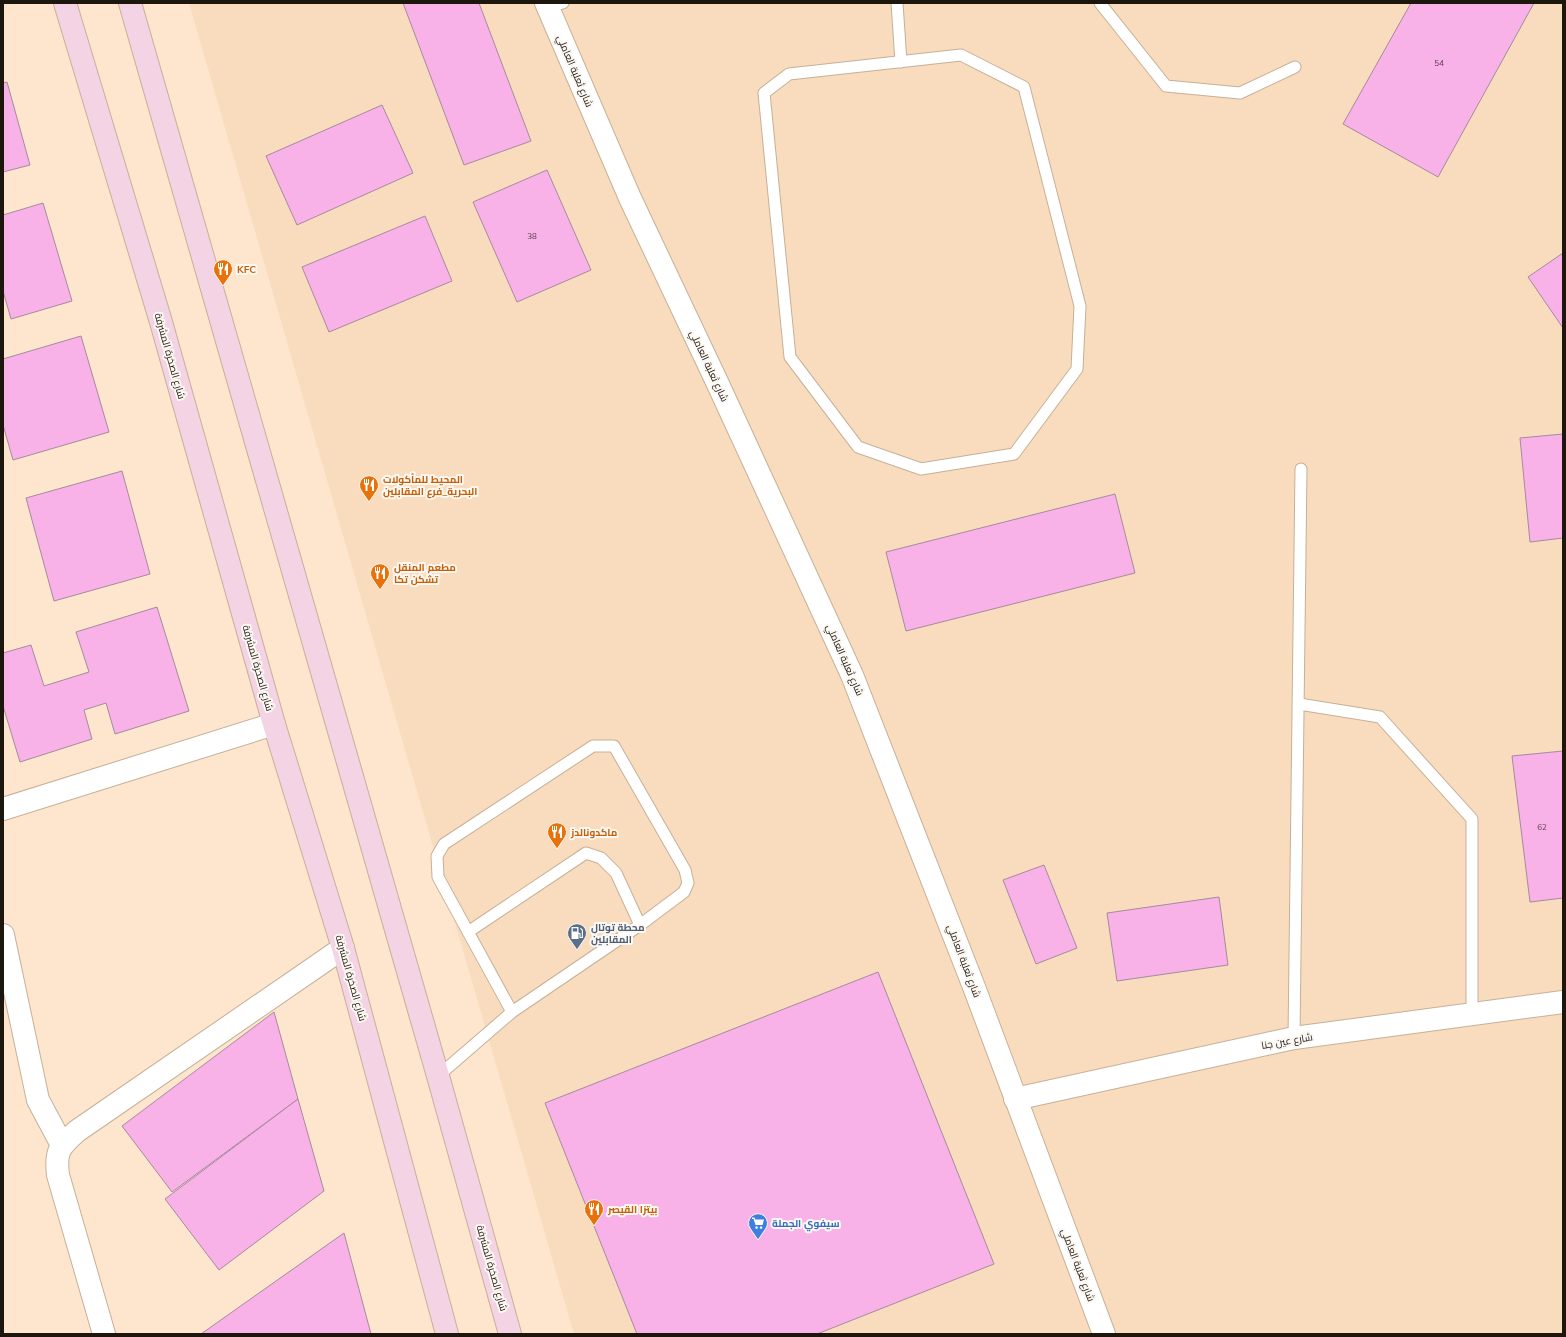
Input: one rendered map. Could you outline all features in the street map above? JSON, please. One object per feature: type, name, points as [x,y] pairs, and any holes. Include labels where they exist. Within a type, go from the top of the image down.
[{"type":"main road","name":"شارع الصخرة المشرفة","points":[[65,3],[163,329],[274,724],[343,948],[448,1334]]},
{"type":"main road","name":"شارع الصخرة المشرفة","points":[[130,3],[438,1076],[510,1334]]},
{"type":"street","name":"شارع ثعلبة العاملي","points":[[552,4],[630,198],[717,382],[852,675],[974,987],[1104,1334]]},
{"type":"street","points":[[3,809],[274,724]]},
{"type":"street","points":[[3,935],[38,1100],[62,1144]]},
{"type":"street","points":[[104,1334],[58,1175],[57,1162],[62,1144],[84,1126],[343,948]]},
{"type":"street","name":"شارع عين جنا","points":[[1015,1099],[1294,1038],[1563,1002]]},
{"type":"lane","points":[[897,3],[901,62]]},
{"type":"lane","points":[[1100,3],[1166,86],[1240,93],[1295,67]]},
{"type":"lane","points":[[961,55],[1024,87],[1080,306],[1077,369],[1014,454],[921,469],[858,447],[790,357],[764,93],[789,74],[901,62],[961,55]]},
{"type":"lane","points":[[1294,1038],[1301,469]]},
{"type":"lane","points":[[1299,704],[1380,717],[1472,819],[1472,1015]]},
{"type":"lane","points":[[438,1076],[512,1012],[640,925],[684,892],[688,883],[685,870],[614,746],[593,746],[444,844],[437,856],[438,877],[512,1012]]},
{"type":"lane","points":[[468,932],[586,853],[601,858],[616,873],[640,925]]},
{"type":"shaded area","points":[[189,3],[1563,3],[1563,1334],[574,1334]]},
{"type":"building","points":[[403,3],[479,3],[531,141],[464,165]]},
{"type":"building","points":[[1411,3],[1534,3],[1438,177],[1343,124]]},
{"type":"building","points":[[7,82],[30,165],[3,172],[3,83]]},
{"type":"building","points":[[382,105],[413,173],[297,225],[266,156]]},
{"type":"building","points":[[547,170],[591,270],[517,302],[473,202]]},
{"type":"building","points":[[43,203],[72,301],[11,319],[3,291],[3,215]]},
{"type":"building","points":[[425,216],[452,281],[329,332],[302,267]]},
{"type":"building","points":[[1563,253],[1563,328],[1528,277]]},
{"type":"building","points":[[81,336],[109,432],[13,460],[3,425],[3,359]]},
{"type":"building","points":[[1563,434],[1563,538],[1530,542],[1520,438]]},
{"type":"building","points":[[122,471],[150,574],[54,601],[26,498]]},
{"type":"building","points":[[1115,494],[1135,573],[906,631],[886,552]]},
{"type":"building","points":[[157,607],[189,711],[115,734],[106,703],[84,710],[92,739],[20,762],[3,706],[3,653],[31,645],[44,686],[89,672],[76,632]]},
{"type":"building","points":[[1563,751],[1563,898],[1530,902],[1512,756]]},
{"type":"building","points":[[1044,865],[1077,948],[1036,964],[1003,880]]},
{"type":"building","points":[[1219,897],[1228,965],[1117,981],[1107,913]]},
{"type":"building","points":[[878,972],[994,1264],[817,1334],[637,1334],[545,1103]]},
{"type":"building","points":[[274,1012],[298,1099],[172,1192],[122,1126]]},
{"type":"building","points":[[298,1099],[324,1191],[219,1270],[165,1199]]},
{"type":"building","points":[[344,1233],[371,1334],[201,1334]]},
{"type":"place","name":"KFC","points":[[223,286]]},
{"type":"place","name":"المحيط للمأكولات البحرية_فرع المقابلين","points":[[369,502]]},
{"type":"place","name":"مطعم المنقل تشكن تكا","points":[[380,590]]},
{"type":"place","name":"ماكدونالدز","points":[[557,849]]},
{"type":"place","name":"محطة توتال المقابلين","points":[[577,950]]},
{"type":"place","name":"بيتزا القيصر","points":[[594,1226]]},
{"type":"place","name":"سيفوي الجملة","points":[[758,1240]]}]
